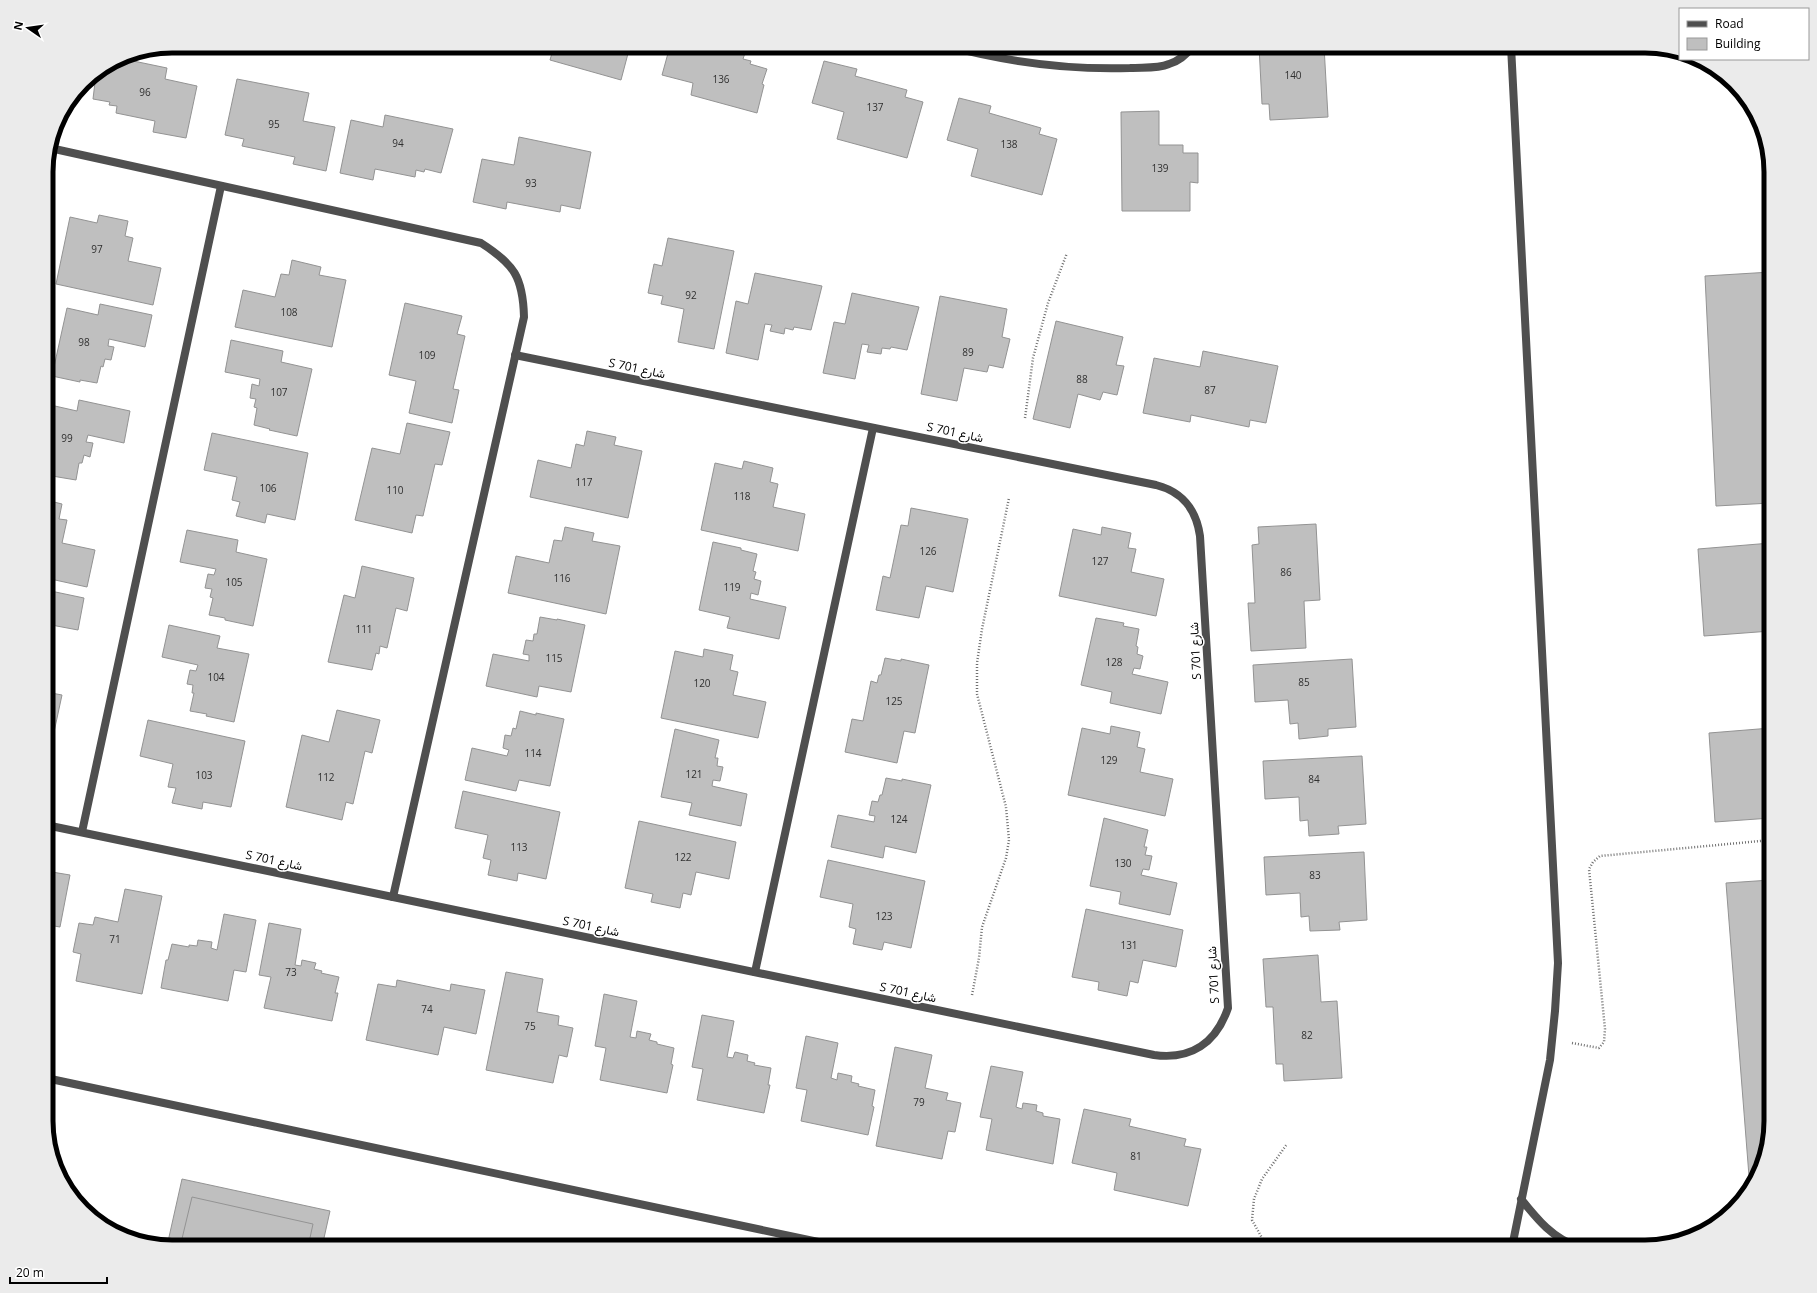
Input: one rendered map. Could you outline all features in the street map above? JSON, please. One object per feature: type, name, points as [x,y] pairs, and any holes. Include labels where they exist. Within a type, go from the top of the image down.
[{"type":"street","points":[[978,53],[1004,59],[1056,66],[1108,69],[1158,67],[1180,59],[1186,53]]},
{"type":"street","points":[[1511,53],[1558,963],[1550,1060],[1513,1240]]},
{"type":"street","points":[[55,149],[481,243],[500,256],[515,273],[523,294],[524,317],[393,897]]},
{"type":"street","points":[[82,832],[221,186]]},
{"type":"street","name":"S 701 شارع","points":[[53,826],[1165,1056],[1177,1056],[1199,1048],[1209,1040],[1224,1020],[1228,1008],[1200,536],[1198,522],[1193,509],[1184,499],[1166,488],[515,355]]},
{"type":"street","points":[[755,972],[873,428]]},
{"type":"street","points":[[53,1079],[809,1240]]},
{"type":"street","points":[[1521,1199],[1540,1223],[1565,1240]]},
{"type":"path","points":[[1025,418],[1032,358],[1048,303],[1067,253]]},
{"type":"path","points":[[968,1016],[979,958],[982,927],[1006,858],[1009,840],[1006,807],[977,694],[977,663],[982,629],[1009,498]]},
{"type":"path","points":[[1552,1039],[1599,1048],[1604,1042],[1605,1028],[1589,869],[1593,862],[1600,856],[1764,841]]},
{"type":"path","points":[[1263,1240],[1252,1220],[1254,1199],[1262,1179],[1287,1144]]},
{"type":"building","points":[[552,53],[628,53],[621,80],[550,60]]},
{"type":"building","points":[[668,53],[745,53],[743,59],[751,61],[750,64],[767,69],[762,84],[764,85],[757,113],[691,95],[693,83],[662,75]]},
{"type":"building","points":[[1259,53],[1324,53],[1328,117],[1270,120],[1269,104],[1262,104]]},
{"type":"building","points":[[131,60],[167,68],[165,79],[197,86],[186,138],[153,132],[155,121],[116,113],[117,106],[109,105],[110,102],[93,99],[95,80],[119,65]]},
{"type":"building","points":[[824,61],[857,69],[855,76],[907,90],[905,97],[923,102],[907,158],[837,139],[844,112],[812,103]]},
{"type":"building","points":[[237,79],[309,93],[303,121],[335,127],[326,171],[293,164],[295,157],[242,146],[244,139],[225,135]]},
{"type":"building","points":[[959,98],[991,106],[989,113],[1041,128],[1039,134],[1057,139],[1042,195],[971,176],[978,149],[947,140]]},
{"type":"building","points":[[1159,111],[1159,145],[1183,145],[1183,153],[1198,153],[1198,183],[1190,182],[1190,211],[1122,211],[1121,112]]},
{"type":"building","points":[[385,115],[453,129],[441,173],[425,169],[424,172],[416,170],[415,177],[375,169],[373,180],[340,173],[351,120],[383,127]]},
{"type":"building","points":[[519,137],[591,152],[580,209],[561,205],[560,212],[507,202],[506,209],[473,202],[482,159],[514,165]]},
{"type":"building","points":[[99,215],[128,221],[125,236],[133,238],[128,261],[161,268],[153,305],[56,284],[70,217],[97,223]]},
{"type":"building","points":[[668,238],[734,251],[714,349],[678,342],[684,309],[661,304],[663,296],[648,293],[654,264],[662,266]]},
{"type":"building","points":[[292,260],[321,267],[319,275],[346,280],[332,347],[235,327],[243,290],[275,297],[281,274],[289,275]]},
{"type":"building","points":[[1764,272],[1764,503],[1716,506],[1705,276]]},
{"type":"building","points":[[755,273],[822,286],[811,330],[794,327],[793,330],[785,328],[784,334],[770,331],[772,325],[765,324],[758,360],[726,353],[736,301],[748,304]]},
{"type":"building","points":[[852,293],[919,307],[907,350],[891,347],[890,349],[882,348],[881,354],[867,352],[869,345],[862,344],[855,379],[823,373],[834,322],[845,324]]},
{"type":"building","points":[[940,296],[1007,309],[1002,337],[1010,339],[1003,368],[989,365],[987,372],[964,368],[957,401],[921,394]]},
{"type":"building","points":[[405,303],[462,316],[457,334],[465,336],[453,389],[459,390],[452,423],[409,413],[416,381],[389,375]]},
{"type":"building","points":[[100,304],[152,315],[145,347],[109,339],[108,346],[114,347],[111,360],[105,359],[103,367],[101,366],[97,383],[80,380],[80,382],[53,376],[67,308],[98,315]]},
{"type":"building","points":[[1056,321],[1123,337],[1116,365],[1124,366],[1117,395],[1103,392],[1100,400],[1078,394],[1070,428],[1033,419]]},
{"type":"building","points":[[231,340],[283,351],[281,362],[312,369],[297,436],[254,425],[257,408],[254,407],[256,399],[250,398],[252,384],[259,386],[260,379],[225,372]]},
{"type":"building","points":[[1203,351],[1278,366],[1266,423],[1250,420],[1249,427],[1191,415],[1190,422],[1143,413],[1154,358],[1200,367]]},
{"type":"building","points":[[79,400],[130,411],[124,443],[88,435],[86,442],[93,443],[90,457],[84,455],[82,463],[79,463],[76,480],[53,476],[53,406],[77,411]]},
{"type":"building","points":[[407,423],[450,432],[442,465],[435,464],[423,516],[416,515],[412,533],[355,520],[372,448],[400,454]]},
{"type":"building","points":[[587,431],[616,437],[614,445],[642,451],[628,518],[530,497],[538,460],[571,468],[576,444],[584,446]]},
{"type":"building","points":[[212,433],[308,453],[295,520],[267,514],[265,523],[236,516],[240,502],[232,500],[237,477],[204,470]]},
{"type":"building","points":[[744,461],[773,468],[770,482],[778,484],[773,507],[805,514],[798,551],[701,530],[715,463],[742,469]]},
{"type":"building","points":[[53,502],[62,504],[59,519],[67,520],[62,543],[95,550],[87,587],[53,580]]},
{"type":"building","points":[[911,508],[968,519],[953,592],[926,586],[919,618],[876,610],[883,576],[890,578],[901,525],[908,526]]},
{"type":"building","points":[[1316,524],[1320,600],[1304,601],[1306,648],[1251,651],[1248,603],[1255,603],[1252,545],[1259,544],[1258,527]]},
{"type":"building","points":[[565,527],[594,533],[592,541],[620,546],[606,614],[508,593],[516,556],[549,563],[554,540],[562,541]]},
{"type":"building","points":[[1102,527],[1131,533],[1128,548],[1136,549],[1131,572],[1164,579],[1156,616],[1059,596],[1073,529],[1101,535]]},
{"type":"building","points":[[187,530],[238,540],[236,552],[267,559],[253,626],[209,615],[213,598],[210,597],[212,589],[205,588],[208,574],[214,575],[216,569],[180,562]]},
{"type":"building","points":[[713,542],[741,548],[741,550],[757,554],[753,571],[756,572],[754,579],[761,581],[758,595],[751,593],[750,599],[786,607],[779,639],[727,628],[730,617],[699,610]]},
{"type":"building","points":[[1764,544],[1764,632],[1704,636],[1698,549]]},
{"type":"building","points":[[362,566],[414,578],[407,611],[396,608],[387,648],[380,646],[379,654],[376,653],[372,670],[328,662],[344,595],[355,598]]},
{"type":"building","points":[[53,591],[84,598],[78,630],[53,625]]},
{"type":"building","points":[[540,617],[585,625],[571,692],[539,686],[537,697],[486,686],[493,654],[529,661],[529,655],[523,654],[526,640],[533,641],[534,634],[537,634]]},
{"type":"building","points":[[1096,618],[1124,623],[1123,626],[1139,629],[1136,646],[1138,647],[1137,654],[1143,656],[1140,669],[1134,668],[1132,674],[1168,682],[1161,714],[1110,703],[1112,692],[1081,685]]},
{"type":"building","points":[[169,625],[220,636],[217,648],[249,654],[234,722],[206,716],[207,714],[190,711],[194,693],[192,693],[193,685],[187,684],[190,670],[196,671],[198,665],[162,657]]},
{"type":"building","points":[[704,649],[733,655],[730,670],[738,672],[733,695],[766,702],[758,738],[661,718],[675,651],[703,657]]},
{"type":"building","points":[[885,658],[901,661],[901,659],[929,665],[915,733],[904,731],[897,763],[845,752],[852,719],[863,721],[871,681],[877,683],[879,675],[881,675]]},
{"type":"building","points":[[1352,659],[1356,727],[1328,729],[1328,736],[1299,739],[1298,723],[1290,724],[1288,700],[1255,702],[1253,665]]},
{"type":"building","points":[[53,693],[62,695],[53,732]]},
{"type":"building","points":[[337,710],[380,720],[372,753],[365,751],[353,804],[346,802],[342,820],[286,807],[302,735],[329,742]]},
{"type":"building","points":[[520,711],[564,719],[550,786],[519,780],[516,791],[465,780],[472,748],[507,756],[509,750],[503,748],[505,735],[511,736],[513,728],[516,729]]},
{"type":"building","points":[[148,720],[245,741],[231,807],[203,802],[202,809],[172,803],[176,788],[168,787],[173,764],[140,756]]},
{"type":"building","points":[[1111,726],[1140,732],[1137,747],[1145,749],[1140,772],[1173,779],[1165,816],[1068,795],[1082,728],[1110,734]]},
{"type":"building","points":[[675,729],[719,740],[715,758],[718,758],[717,766],[723,767],[720,781],[713,780],[712,786],[747,794],[741,826],[689,815],[692,803],[661,797]]},
{"type":"building","points":[[1764,729],[1764,818],[1715,822],[1709,733]]},
{"type":"building","points":[[1362,756],[1366,824],[1338,826],[1339,834],[1309,836],[1308,820],[1300,821],[1299,797],[1265,799],[1263,761]]},
{"type":"building","points":[[886,778],[902,781],[902,779],[931,785],[916,853],[885,846],[883,858],[831,847],[838,815],[874,822],[875,816],[869,815],[872,801],[878,802],[880,795],[882,795]]},
{"type":"building","points":[[463,791],[560,812],[546,879],[518,873],[517,881],[488,875],[491,860],[483,858],[488,835],[455,828]]},
{"type":"building","points":[[1104,818],[1148,830],[1144,847],[1147,847],[1145,855],[1152,856],[1149,870],[1143,869],[1141,875],[1177,883],[1170,915],[1119,904],[1121,892],[1090,886]]},
{"type":"building","points":[[639,821],[736,842],[729,879],[696,872],[691,895],[683,893],[680,908],[651,902],[653,894],[625,888]]},
{"type":"building","points":[[1364,852],[1367,920],[1339,922],[1340,930],[1310,931],[1309,916],[1301,917],[1300,893],[1266,895],[1264,857]]},
{"type":"building","points":[[828,860],[925,881],[911,948],[884,942],[882,950],[853,944],[856,929],[849,927],[853,904],[820,897]]},
{"type":"building","points":[[53,872],[70,875],[60,927],[53,926]]},
{"type":"building","points":[[1764,880],[1764,1121],[1762,1144],[1758,1159],[1749,1179],[1726,883]]},
{"type":"building","points":[[125,889],[162,896],[142,994],[76,981],[81,954],[73,952],[79,923],[93,925],[95,917],[118,922]]},
{"type":"building","points":[[1086,909],[1183,930],[1176,967],[1143,960],[1138,983],[1130,981],[1127,996],[1098,990],[1099,982],[1072,977]]},
{"type":"building","points":[[224,914],[256,920],[246,972],[234,970],[228,1001],[161,988],[166,960],[168,960],[172,944],[189,947],[189,945],[197,946],[198,940],[212,942],[211,948],[217,950]]},
{"type":"building","points":[[269,923],[301,929],[295,965],[301,966],[302,960],[316,963],[314,969],[322,971],[321,973],[339,977],[335,993],[338,993],[332,1021],[264,1008],[271,977],[259,975]]},
{"type":"building","points":[[1318,955],[1321,1002],[1337,1001],[1342,1078],[1284,1081],[1283,1064],[1276,1064],[1273,1007],[1266,1007],[1263,959]]},
{"type":"building","points":[[506,972],[543,979],[537,1012],[559,1016],[558,1025],[573,1028],[567,1057],[559,1055],[553,1083],[486,1070]]},
{"type":"building","points":[[397,980],[450,991],[451,984],[485,990],[476,1034],[444,1027],[438,1055],[366,1040],[378,984],[396,987]]},
{"type":"building","points":[[604,994],[637,1001],[630,1037],[636,1038],[637,1031],[651,1034],[649,1040],[657,1042],[657,1044],[674,1048],[671,1064],[673,1065],[667,1093],[600,1080],[606,1048],[595,1046]]},
{"type":"building","points":[[702,1015],[734,1021],[727,1057],[733,1058],[735,1052],[748,1055],[747,1061],[755,1063],[754,1065],[771,1068],[768,1085],[770,1085],[764,1113],[697,1100],[703,1069],[692,1067]]},
{"type":"building","points":[[806,1036],[838,1043],[831,1078],[837,1080],[838,1073],[852,1076],[851,1082],[859,1084],[858,1086],[875,1090],[872,1106],[874,1107],[868,1135],[801,1121],[807,1090],[796,1088]]},
{"type":"building","points":[[895,1047],[932,1055],[925,1088],[948,1093],[946,1100],[961,1103],[955,1132],[948,1131],[942,1159],[876,1146]]},
{"type":"building","points":[[991,1066],[1023,1072],[1016,1107],[1022,1109],[1023,1103],[1037,1105],[1036,1111],[1043,1113],[1043,1116],[1060,1119],[1053,1164],[986,1150],[992,1119],[980,1117]]},
{"type":"building","points":[[1084,1109],[1131,1119],[1129,1126],[1186,1139],[1184,1146],[1201,1149],[1188,1206],[1114,1190],[1117,1173],[1072,1163]]},
{"type":"building","points":[[182,1179],[330,1211],[324,1240],[168,1240]]},
{"type":"building","points":[[192,1197],[313,1224],[310,1240],[182,1240]]}]
